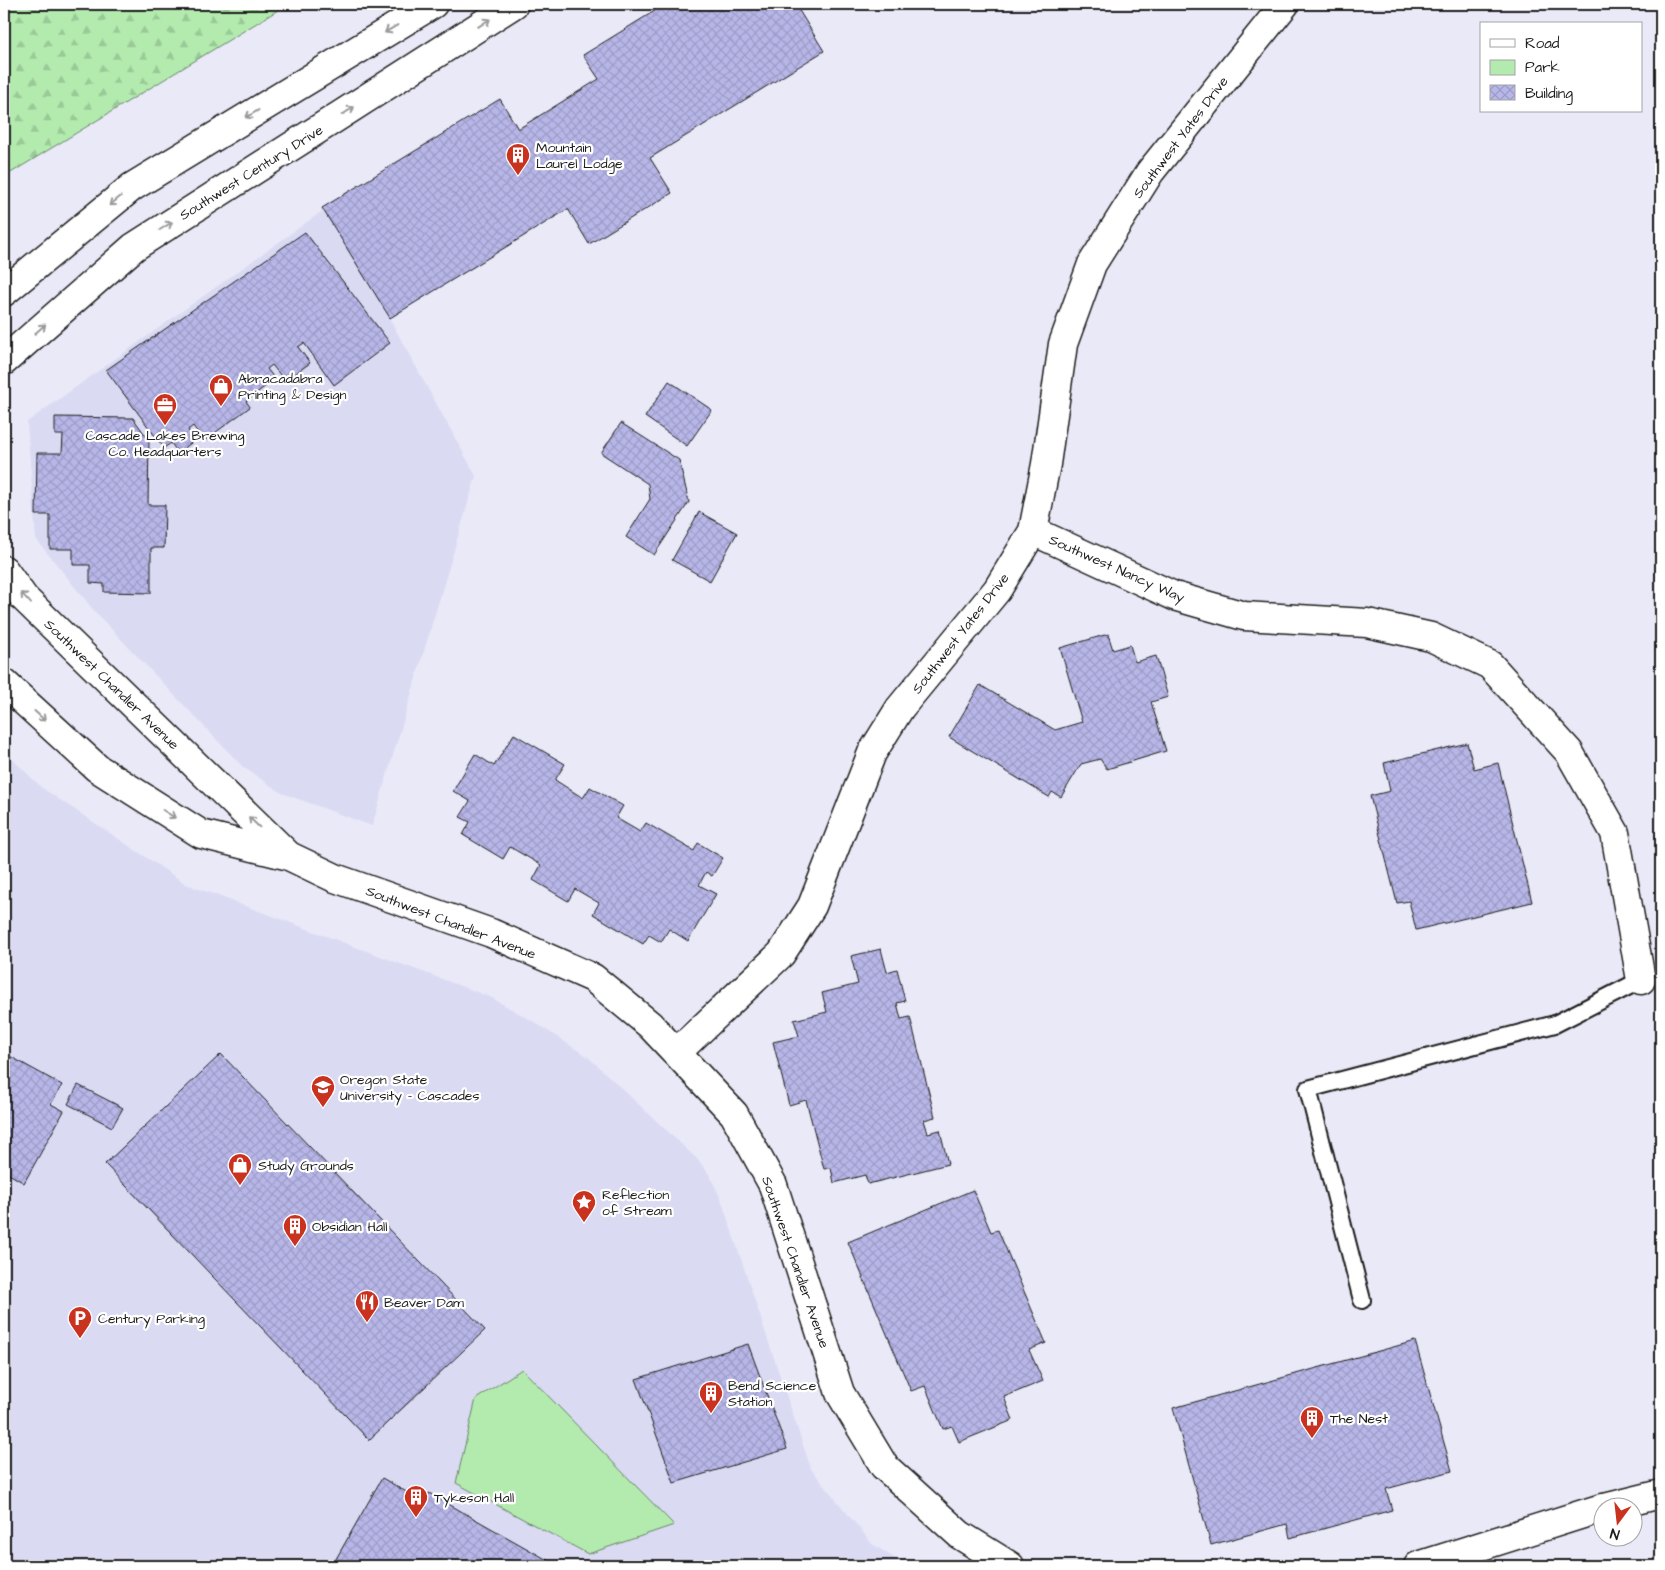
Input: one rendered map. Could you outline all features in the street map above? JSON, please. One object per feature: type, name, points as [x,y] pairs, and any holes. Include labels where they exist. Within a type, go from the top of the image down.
[{"type":"street","points":[[4,292],[132,187],[432,4]]},
{"type":"street","name":"Southwest Century Drive","points":[[4,361],[134,247],[514,4]]},
{"type":"street","name":"Southwest Yates Drive","points":[[676,1053],[781,954],[812,906],[872,753],[900,708],[997,590],[1034,531],[1046,464],[1063,344],[1092,264],[1150,172],[1217,86],[1285,4]]},
{"type":"street","name":"Southwest Nancy Way","points":[[1034,531],[1174,596],[1193,602],[1244,616],[1367,623],[1431,637],[1490,664],[1569,752],[1615,833],[1641,980]]},
{"type":"street","name":"Southwest Chandler Avenue","points":[[4,570],[24,598],[289,856]]},
{"type":"street","name":"Southwest Chandler Avenue","points":[[4,683],[97,768],[201,834],[289,856],[335,878],[491,933],[593,978],[650,1025],[734,1114],[773,1185],[840,1393],[884,1466],[960,1535],[1010,1566]]},
{"type":"street","points":[[1642,1499],[1661,1494]]},
{"type":"street","points":[[1418,1566],[1592,1511]]},
{"type":"lane","points":[[1362,1300],[1308,1089],[1555,1024],[1641,980]]},
{"type":"shaded area","points":[[328,207],[476,476],[372,826],[282,793],[243,767],[96,613],[36,539],[27,422]]},
{"type":"shaded area","name":"Oregon State University - Cascades","points":[[4,751],[42,788],[186,884],[490,997],[534,1022],[588,1057],[697,1159],[709,1174],[721,1199],[811,1469],[872,1544],[907,1566],[4,1566]]},
{"type":"green space","points":[[4,4],[288,4],[4,177]]},
{"type":"green space","points":[[522,1369],[674,1525],[588,1554],[456,1483],[476,1399]]},
{"type":"building","name":"Mountain Laurel Lodge","points":[[666,4],[795,4],[824,51],[650,158],[672,193],[589,244],[568,209],[390,318],[322,208],[500,99],[518,129],[599,79],[583,55]]},
{"type":"building","points":[[305,232],[390,343],[334,385],[304,343],[298,347],[310,363],[285,381],[272,365],[267,369],[275,379],[246,401],[250,407],[204,441],[193,426],[188,430],[195,440],[178,453],[171,443],[164,448],[106,370]]},
{"type":"building","points":[[669,381],[712,410],[687,446],[645,417]]},
{"type":"building","points":[[55,417],[133,418],[149,440],[148,505],[165,505],[164,548],[151,548],[151,593],[104,592],[104,584],[90,583],[90,565],[73,565],[73,549],[50,549],[50,515],[36,515],[37,453],[62,453],[63,435],[55,435]]},
{"type":"building","points":[[621,423],[679,460],[689,502],[654,555],[626,537],[650,499],[648,484],[601,453]]},
{"type":"building","points":[[699,512],[737,533],[710,581],[672,560]]},
{"type":"building","points":[[1108,634],[1113,650],[1130,645],[1135,662],[1156,656],[1168,697],[1151,702],[1166,751],[1107,769],[1100,759],[1081,764],[1061,797],[1052,792],[1049,797],[949,737],[980,685],[1055,730],[1082,722],[1060,648]]},
{"type":"building","points":[[514,734],[565,764],[555,780],[583,798],[590,787],[623,806],[616,818],[640,832],[646,823],[694,851],[698,843],[723,858],[712,876],[706,872],[699,885],[716,894],[688,941],[669,929],[661,942],[649,935],[643,944],[593,914],[599,903],[575,889],[568,901],[533,880],[541,865],[510,847],[503,859],[463,835],[470,822],[460,817],[470,801],[453,791],[475,754],[494,766]]},
{"type":"building","points":[[1467,743],[1474,769],[1498,763],[1532,902],[1416,930],[1409,901],[1397,903],[1370,796],[1390,791],[1384,763]]},
{"type":"building","points":[[881,949],[887,972],[897,969],[905,1001],[897,1003],[901,1019],[910,1017],[935,1117],[924,1120],[928,1133],[940,1130],[948,1164],[868,1184],[865,1175],[834,1183],[831,1168],[824,1169],[806,1100],[789,1105],[773,1042],[799,1036],[794,1020],[827,1012],[822,993],[858,984],[851,956]]},
{"type":"building","points":[[4,1053],[62,1085],[51,1104],[64,1111],[24,1183],[4,1171]]},
{"type":"building","name":"Obsidian Hall","points":[[221,1054],[485,1330],[369,1440],[105,1164]]},
{"type":"building","points":[[78,1085],[123,1108],[112,1127],[68,1104]]},
{"type":"building","points":[[973,1190],[991,1232],[998,1230],[1046,1343],[1029,1350],[1043,1381],[1004,1397],[1013,1420],[959,1442],[952,1426],[943,1429],[925,1386],[911,1391],[848,1242]]},
{"type":"building","name":"The Nest","points":[[1415,1341],[1452,1471],[1386,1489],[1392,1510],[1290,1538],[1287,1524],[1211,1545],[1173,1408]]},
{"type":"building","name":"Bend Science Station","points":[[748,1344],[787,1449],[674,1483],[636,1379]]},
{"type":"building","name":"Tykeson Hall","points":[[382,1478],[424,1502],[429,1493],[558,1566],[332,1566]]},
{"type":"place","name":"Mountain Laurel Lodge","points":[[518,176]]},
{"type":"place","name":"Abracadabra Printing & Design","points":[[221,407]]},
{"type":"place","name":"Cascade Lakes Brewing Co. Headquarters","points":[[165,426]]},
{"type":"place","name":"Oregon State University - Cascades","points":[[323,1108]]},
{"type":"place","name":"Study Grounds","points":[[240,1186]]},
{"type":"place","name":"Reflection of Stream","points":[[584,1223]]},
{"type":"place","name":"Obsidian Hall","points":[[295,1247]]},
{"type":"place","name":"Beaver Dam","points":[[367,1323]]},
{"type":"place","name":"Century Parking","points":[[80,1339]]},
{"type":"place","name":"Bend Science Station","points":[[711,1414]]},
{"type":"place","name":"The Nest","points":[[1312,1439]]},
{"type":"place","name":"Tykeson Hall","points":[[416,1518]]}]
